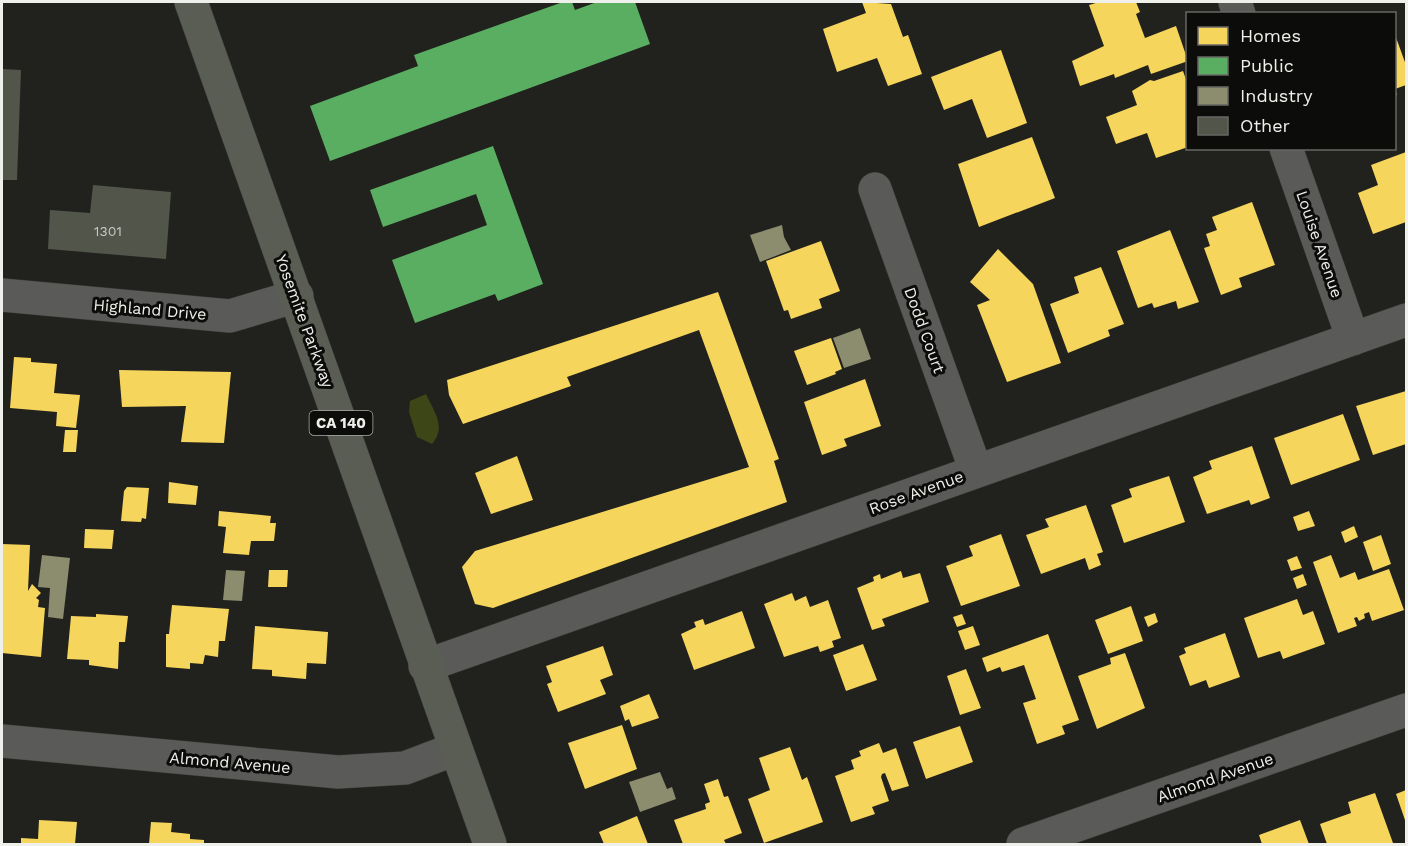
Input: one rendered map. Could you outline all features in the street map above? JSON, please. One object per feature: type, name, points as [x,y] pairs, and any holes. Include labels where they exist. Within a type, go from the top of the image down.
[{"type":"main road","name":"Yosemite Parkway","points":[[191,2],[490,844]]},
{"type":"street","name":"Louise Avenue","points":[[1287,150],[1353,339]]},
{"type":"street","name":"Dodd Court","points":[[875,189],[976,471]]},
{"type":"street","name":"Highland Drive","points":[[2,295],[230,316],[297,297]]},
{"type":"street","name":"Rose Avenue","points":[[425,666],[1407,320]]},
{"type":"street","name":"Almond Avenue","points":[[1023,844],[1407,710]]},
{"type":"street","name":"Almond Avenue","points":[[2,741],[338,772],[405,768],[455,749]]},
{"type":"shaded area","points":[[426,394],[439,425],[439,432],[432,444],[417,437],[409,412],[410,401]]},
{"type":"building: Homes","points":[[862,2],[891,4],[903,37],[908,35],[922,74],[888,86],[877,58],[837,72],[823,29],[866,13]]},
{"type":"building: Homes","points":[[1099,2],[1136,2],[1140,12],[1136,14],[1145,38],[1176,26],[1186,62],[1151,74],[1148,65],[1115,78],[1114,74],[1080,86],[1072,61],[1104,46],[1089,5]]},
{"type":"building: Homes","points":[[1396,38],[1406,65],[1406,85],[1396,89]]},
{"type":"building: Homes","points":[[1001,50],[1027,123],[987,138],[972,99],[944,110],[931,77]]},
{"type":"building: Homes","points":[[1183,71],[1186,79],[1186,148],[1156,158],[1147,133],[1116,144],[1106,117],[1137,105],[1132,91],[1150,80],[1154,81]]},
{"type":"building: Homes","points":[[1032,137],[1055,198],[979,227],[958,164]]},
{"type":"building: Homes","points":[[1406,152],[1406,222],[1373,234],[1358,193],[1378,185],[1371,165]]},
{"type":"building: Homes","points":[[1252,202],[1275,265],[1239,278],[1242,287],[1221,295],[1204,248],[1210,246],[1206,234],[1217,230],[1212,217]]},
{"type":"building: Homes","points":[[1170,230],[1199,302],[1178,309],[1176,301],[1154,308],[1152,303],[1138,308],[1117,251]]},
{"type":"building: Homes","points":[[821,241],[840,291],[819,299],[822,308],[791,319],[788,310],[784,311],[766,261]]},
{"type":"building: Homes","points":[[998,249],[1033,284],[1061,363],[1007,382],[977,305],[990,300],[970,282]]},
{"type":"building: Homes","points":[[1101,267],[1124,324],[1108,330],[1110,336],[1068,353],[1050,304],[1079,293],[1074,277]]},
{"type":"building: Homes","points":[[718,292],[779,459],[774,461],[787,502],[493,608],[475,604],[462,567],[475,551],[749,467],[699,330],[567,377],[571,386],[463,424],[449,395],[447,380]]},
{"type":"building: Homes","points":[[831,338],[842,369],[835,372],[836,374],[807,385],[794,351]]},
{"type":"building: Homes","points":[[14,357],[31,358],[31,362],[57,364],[54,393],[80,395],[76,428],[56,426],[57,412],[10,408]]},
{"type":"building: Homes","points":[[119,370],[231,372],[224,443],[181,442],[186,406],[122,407]]},
{"type":"building: Homes","points":[[865,379],[881,426],[844,439],[847,446],[822,455],[804,402]]},
{"type":"building: Homes","points":[[1406,391],[1406,444],[1373,455],[1356,406]]},
{"type":"building: Homes","points":[[1343,414],[1360,460],[1291,485],[1274,438]]},
{"type":"building: Homes","points":[[65,430],[78,430],[76,452],[63,452]]},
{"type":"building: Homes","points":[[1252,446],[1270,498],[1251,505],[1249,500],[1207,514],[1193,477],[1212,469],[1209,461]]},
{"type":"building: Homes","points":[[517,456],[533,500],[491,514],[475,473]]},
{"type":"building: Homes","points":[[1169,476],[1185,522],[1124,543],[1111,505],[1132,497],[1129,489]]},
{"type":"building: Homes","points":[[169,482],[198,486],[196,505],[168,503]]},
{"type":"building: Homes","points":[[127,487],[149,488],[146,519],[142,518],[141,522],[121,521],[124,491]]},
{"type":"building: Homes","points":[[1086,505],[1103,552],[1097,554],[1101,565],[1089,570],[1085,558],[1041,574],[1026,535],[1049,527],[1045,519]]},
{"type":"building: Homes","points":[[219,511],[271,516],[270,523],[276,523],[274,541],[251,541],[249,555],[223,553],[226,527],[218,526]]},
{"type":"building: Homes","points":[[1309,511],[1315,526],[1298,531],[1293,517]]},
{"type":"building: Homes","points":[[1354,526],[1358,537],[1345,543],[1341,532]]},
{"type":"building: Homes","points":[[85,529],[114,530],[112,549],[84,548]]},
{"type":"building: Homes","points":[[1001,534],[1020,586],[961,606],[946,566],[973,556],[969,546]]},
{"type":"building: Homes","points":[[1381,535],[1391,564],[1373,571],[1363,542]]},
{"type":"building: Homes","points":[[2,544],[30,545],[28,591],[32,584],[41,593],[36,598],[39,600],[38,607],[45,608],[41,657],[2,653]]},
{"type":"building: Homes","points":[[1331,555],[1340,578],[1355,572],[1358,580],[1389,569],[1404,610],[1372,621],[1369,612],[1364,614],[1365,618],[1359,621],[1357,617],[1354,618],[1357,626],[1338,633],[1313,562]]},
{"type":"building: Homes","points":[[1297,556],[1302,568],[1291,571],[1287,560]]},
{"type":"building: Homes","points":[[269,570],[288,570],[287,587],[268,587]]},
{"type":"building: Homes","points":[[901,571],[903,578],[920,573],[929,602],[882,619],[885,626],[872,630],[857,588],[874,581],[873,577],[880,574],[881,579]]},
{"type":"building: Homes","points":[[1303,574],[1307,585],[1297,589],[1293,578]]},
{"type":"building: Homes","points":[[792,593],[795,601],[806,596],[810,607],[828,600],[841,638],[832,641],[834,647],[820,652],[818,646],[784,657],[764,604]]},
{"type":"building: Homes","points":[[1297,599],[1303,615],[1313,611],[1325,644],[1283,659],[1280,651],[1258,658],[1244,618]]},
{"type":"building: Homes","points":[[172,605],[229,609],[225,641],[219,641],[218,657],[205,655],[203,664],[190,663],[190,669],[166,667],[166,634],[169,634]]},
{"type":"building: Homes","points":[[1131,606],[1143,641],[1108,654],[1095,620]]},
{"type":"building: Homes","points":[[742,611],[755,648],[694,670],[681,634],[696,627],[694,622],[703,619],[705,625]]},
{"type":"building: Homes","points":[[1155,613],[1158,622],[1148,627],[1144,617]]},
{"type":"building: Homes","points":[[96,614],[128,616],[125,642],[119,642],[118,669],[89,665],[89,660],[67,659],[71,616],[96,617]]},
{"type":"building: Homes","points":[[962,614],[966,624],[957,627],[953,617]]},
{"type":"building: Homes","points":[[255,626],[328,632],[326,664],[307,663],[306,679],[272,676],[272,670],[252,669]]},
{"type":"building: Homes","points":[[973,626],[980,645],[965,650],[958,631]]},
{"type":"building: Homes","points":[[1225,633],[1240,677],[1209,688],[1206,680],[1190,686],[1179,656],[1186,653],[1184,648]]},
{"type":"building: Homes","points":[[1048,634],[1079,720],[1062,726],[1065,734],[1037,744],[1023,703],[1036,699],[1024,665],[1002,672],[1000,667],[987,672],[982,658]]},
{"type":"building: Homes","points":[[863,644],[877,680],[846,691],[833,655]]},
{"type":"building: Homes","points":[[603,646],[613,675],[600,680],[606,694],[558,712],[547,684],[552,682],[546,666]]},
{"type":"building: Homes","points":[[1125,653],[1145,708],[1097,729],[1078,676],[1111,664],[1110,658]]},
{"type":"building: Homes","points":[[966,669],[981,708],[960,715],[947,676]]},
{"type":"building: Homes","points":[[649,694],[659,718],[632,727],[629,719],[625,721],[620,706]]},
{"type":"building: Homes","points":[[622,725],[637,769],[585,789],[568,743]]},
{"type":"building: Homes","points":[[960,726],[973,762],[926,779],[913,742]]},
{"type":"building: Homes","points":[[879,743],[883,753],[896,748],[909,786],[892,791],[885,773],[882,774],[889,801],[872,807],[875,814],[851,822],[835,776],[854,769],[851,760],[861,756],[859,751]]},
{"type":"building: Homes","points":[[790,747],[802,780],[807,777],[823,822],[764,843],[748,799],[770,790],[759,758]]},
{"type":"building: Homes","points":[[718,779],[724,797],[728,796],[742,833],[724,840],[726,844],[683,844],[674,820],[706,809],[705,804],[710,802],[704,784]]},
{"type":"building: Homes","points":[[1406,790],[1406,823],[1396,794]]},
{"type":"building: Homes","points":[[1375,793],[1393,843],[1327,844],[1320,824],[1351,813],[1348,802]]},
{"type":"building: Homes","points":[[637,816],[648,844],[604,844],[599,832]]},
{"type":"building: Homes","points":[[39,820],[77,822],[75,844],[21,844],[21,838],[38,839]]},
{"type":"building: Homes","points":[[1300,820],[1309,844],[1262,844],[1259,835]]},
{"type":"building: Homes","points":[[151,822],[172,823],[171,832],[190,834],[190,839],[204,840],[204,844],[149,844]]},
{"type":"building: Public","points":[[563,2],[572,2],[575,10],[597,2],[635,2],[650,44],[330,161],[310,106],[418,66],[414,55]]},
{"type":"building: Public","points":[[493,146],[543,284],[498,301],[495,294],[415,323],[392,260],[487,225],[476,194],[383,227],[370,190]]},
{"type":"building: Industry","points":[[782,225],[784,237],[791,250],[760,262],[750,235]]},
{"type":"building: Industry","points":[[860,328],[871,359],[844,368],[833,338]]},
{"type":"building: Industry","points":[[42,555],[70,558],[63,619],[48,617],[50,588],[38,587]]},
{"type":"building: Industry","points":[[226,570],[245,571],[242,601],[223,600]]},
{"type":"building: Industry","points":[[660,772],[667,789],[672,787],[676,799],[640,812],[629,782]]},
{"type":"building: Other","points":[[2,69],[21,70],[17,180],[2,180]]},
{"type":"building: Other","points":[[93,185],[171,192],[166,259],[48,249],[50,210],[90,213]]}]
